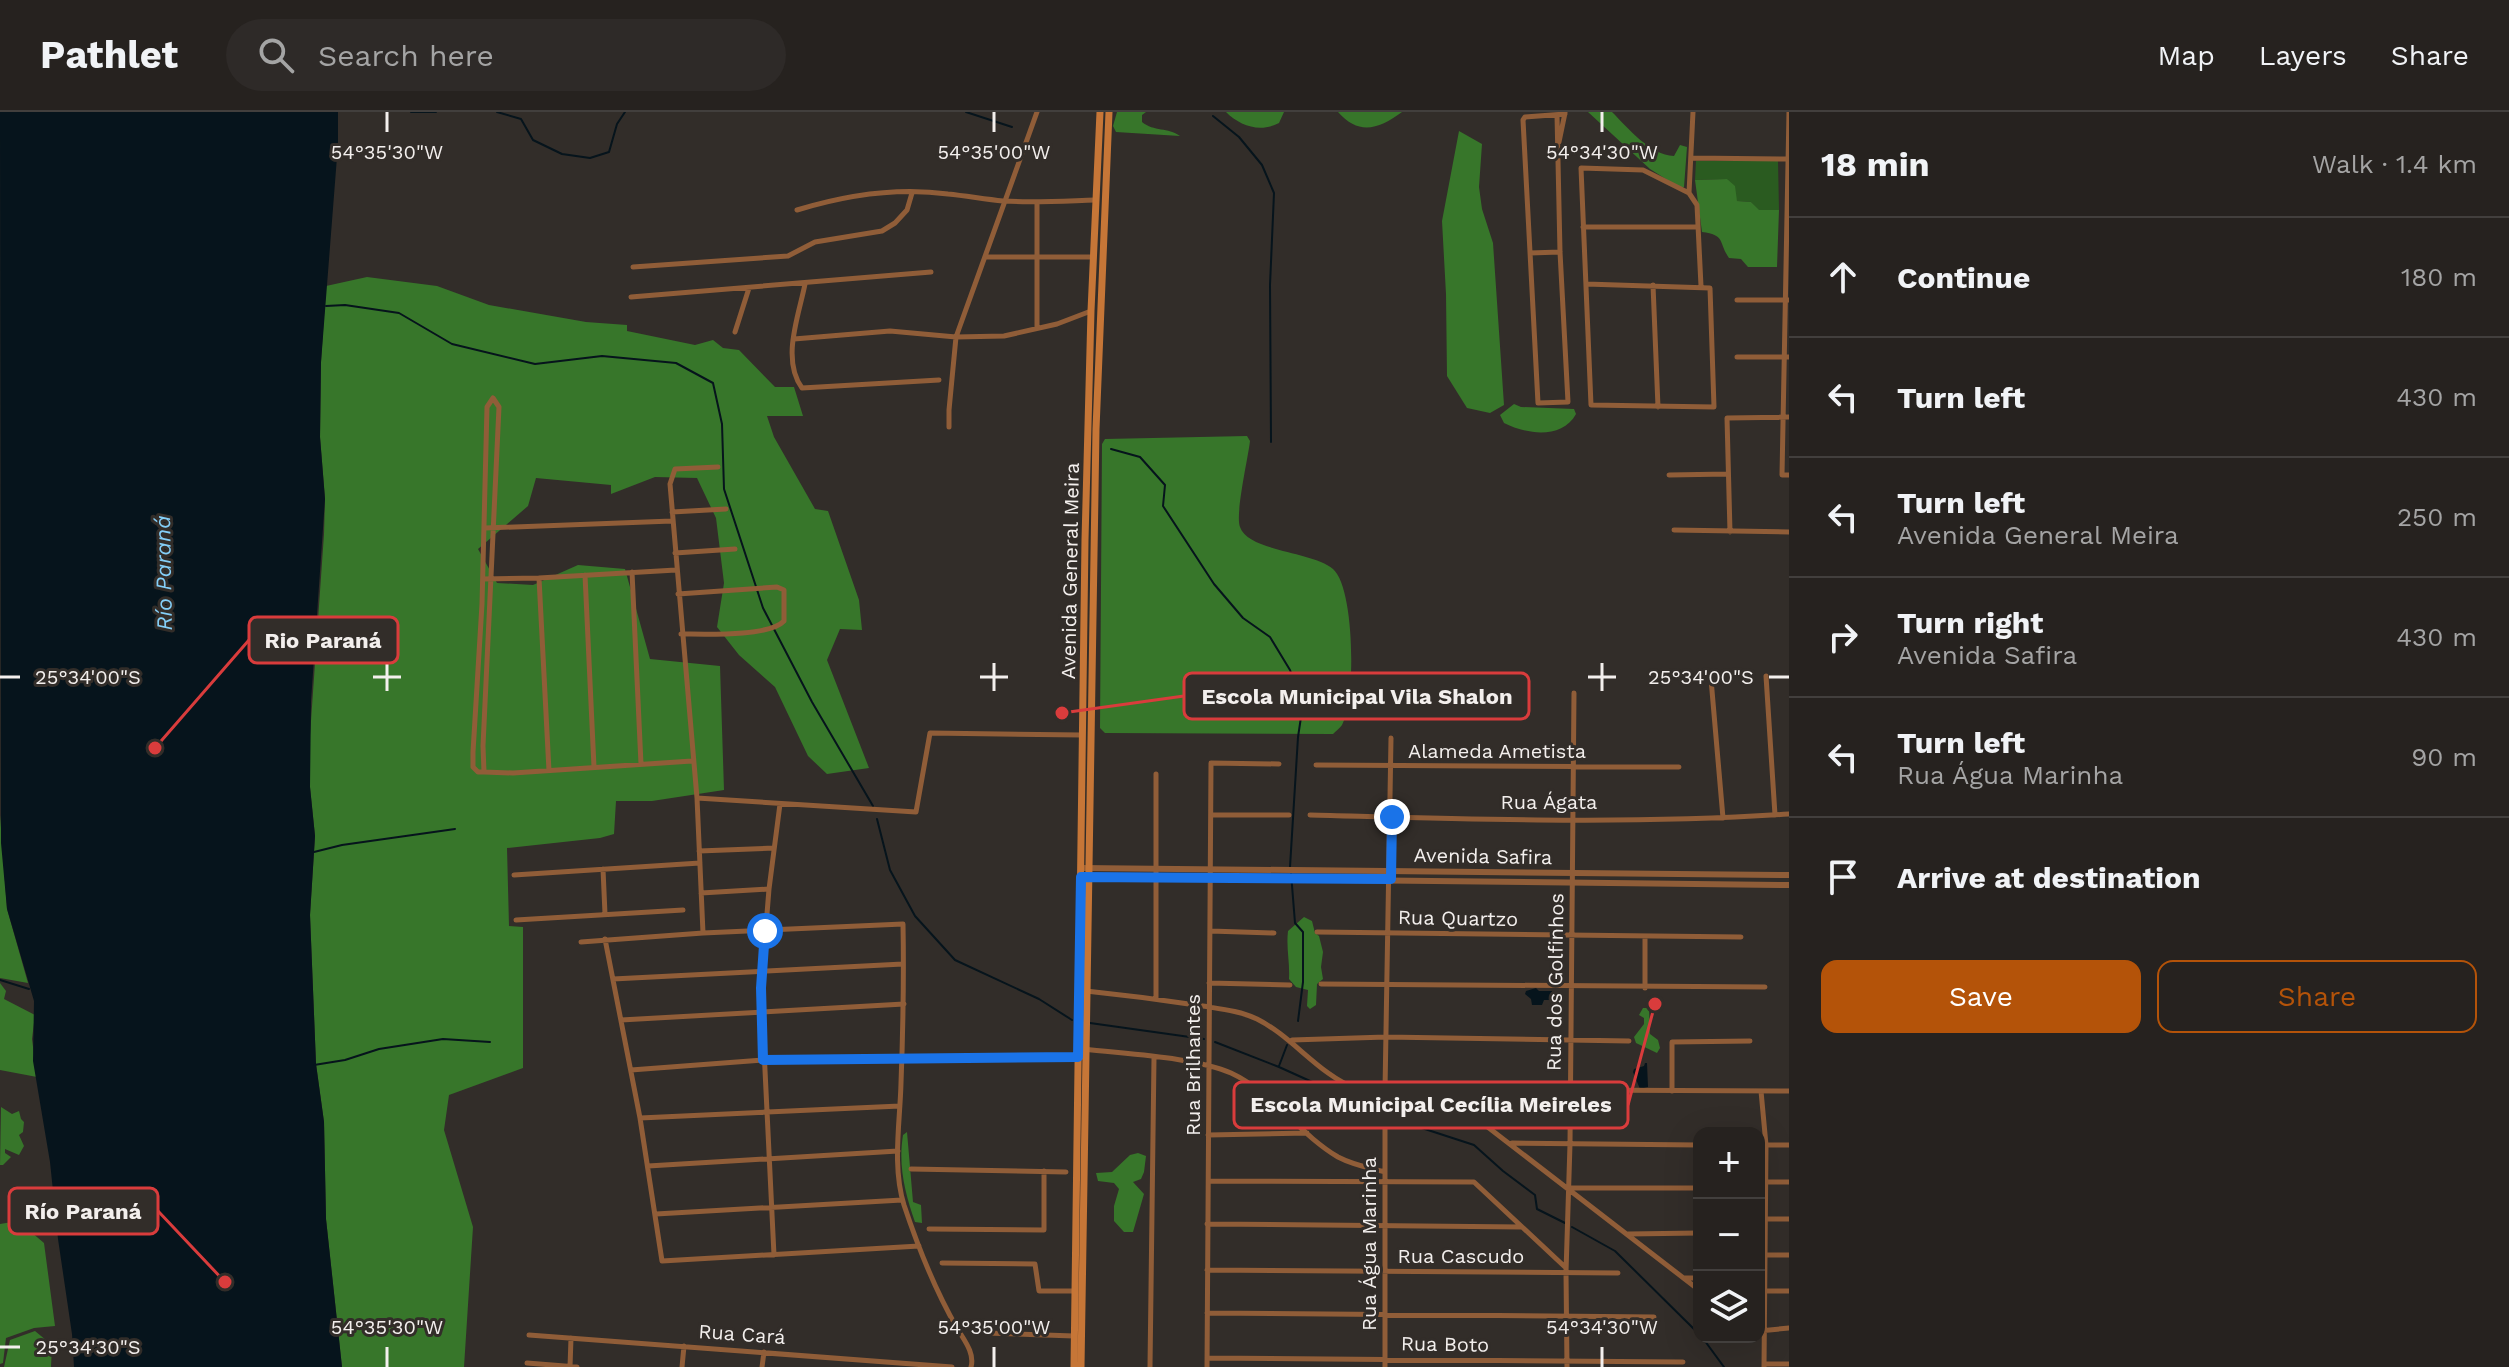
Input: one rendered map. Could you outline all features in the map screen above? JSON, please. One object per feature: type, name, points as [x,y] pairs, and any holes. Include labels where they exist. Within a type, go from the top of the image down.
[{"type":"main road","name":"Avenida General Meira","points":[[1081,1367],[1084,872],[1095,311],[1093,257],[1100,112]]},
{"type":"main road","name":"Avenida General Meira","points":[[1095,311],[1109,112]]},
{"type":"main road","points":[[1095,200],[1105,200]]},
{"type":"main road","name":"Avenida General Meira","points":[[1074,1367],[1071,1172],[1086,991],[1084,872]]},
{"type":"street","points":[[949,427],[956,337],[1037,112]]},
{"type":"street","points":[[1689,193],[1693,112]]},
{"type":"street","points":[[1785,475],[1789,112]]},
{"type":"street","points":[[1557,115],[1557,147],[1560,252],[1568,402],[1538,403],[1525,117],[1565,113],[1557,147]]},
{"type":"street","points":[[1692,158],[1788,159]]},
{"type":"street","points":[[1586,284],[1701,286],[1710,289],[1714,407],[1658,407],[1591,405],[1581,168],[1643,170],[1689,193],[1697,205],[1701,286]]},
{"type":"street","points":[[633,267],[788,256],[815,242],[882,231],[907,210],[912,193]]},
{"type":"street","points":[[797,210],[863,194],[946,193],[1037,202],[1095,200]]},
{"type":"street","points":[[1037,202],[1037,328]]},
{"type":"street","points":[[1583,227],[1698,227]]},
{"type":"street","points":[[1530,253],[1560,252]]},
{"type":"street","points":[[985,257],[1093,257]]},
{"type":"street","points":[[631,297],[931,272]]},
{"type":"street","points":[[805,284],[792,357],[802,388],[939,380]]},
{"type":"street","points":[[1653,285],[1658,407]]},
{"type":"street","points":[[735,332],[749,288]]},
{"type":"street","points":[[1737,300],[1787,300]]},
{"type":"street","points":[[794,339],[890,331],[956,337],[1004,336],[1057,324],[1095,311]]},
{"type":"street","points":[[1737,357],[1786,357]]},
{"type":"street","points":[[484,772],[499,407],[493,398],[487,407],[485,528],[473,767],[476,772],[484,772],[549,771],[692,761]]},
{"type":"street","points":[[1730,532],[1727,418],[1786,417]]},
{"type":"street","points":[[703,933],[697,798],[670,484],[675,469],[718,467]]},
{"type":"street","points":[[1669,475],[1728,474]]},
{"type":"street","points":[[672,512],[726,509]]},
{"type":"street","points":[[485,528],[672,521]]},
{"type":"street","points":[[1674,530],[1789,532]]},
{"type":"street","points":[[675,553],[735,549]]},
{"type":"street","points":[[483,579],[676,570]]},
{"type":"street","points":[[632,572],[641,764]]},
{"type":"street","points":[[585,575],[594,767]]},
{"type":"street","points":[[539,578],[549,771]]},
{"type":"street","points":[[678,594],[777,587],[784,590],[785,597],[784,621],[779,626],[745,632],[681,634]]},
{"type":"street","points":[[1766,676],[1775,815]]},
{"type":"street","points":[[1711,679],[1723,818]]},
{"type":"street","name":"Rua dos Golfinhos","points":[[1567,1364],[1574,693]]},
{"type":"street","points":[[697,798],[916,812],[930,733],[1088,735]]},
{"type":"street","name":"Rua Água Marinha","points":[[1385,1367],[1385,1090],[1391,738]]},
{"type":"street","name":"Rua Brilhantes","points":[[1207,1367],[1211,763],[1279,764]]},
{"type":"street","name":"Alameda Ametista","points":[[1316,765],[1679,767]]},
{"type":"street","points":[[1156,774],[1156,998]]},
{"type":"street","points":[[774,1255],[761,970],[780,804]]},
{"type":"street","name":"Rua Ágata","points":[[1310,815],[1571,819],[1723,818],[1789,814]]},
{"type":"street","points":[[1211,815],[1289,815]]},
{"type":"street","points":[[699,851],[774,848]]},
{"type":"street","points":[[514,875],[700,863]]},
{"type":"street","name":"Avenida Safira","points":[[1084,872],[1155,867],[1211,868],[1572,882],[1789,885]]},
{"type":"street","points":[[603,869],[605,914]]},
{"type":"street","name":"Avenida Safira","points":[[1084,872],[1211,878],[1573,873],[1789,875]]},
{"type":"street","points":[[1689,874],[1689,884]]},
{"type":"street","points":[[701,893],[769,889]]},
{"type":"street","points":[[516,920],[683,910]]},
{"type":"street","points":[[581,942],[903,924],[904,1004],[897,1171],[903,1200],[919,1246],[950,1316],[970,1350],[973,1358],[971,1367]]},
{"type":"street","points":[[1210,931],[1274,933]]},
{"type":"street","name":"Rua Quartzo","points":[[1317,932],[1741,937]]},
{"type":"street","points":[[1645,936],[1645,988]]},
{"type":"street","points":[[605,939],[640,1118],[662,1261],[919,1246]]},
{"type":"street","points":[[613,979],[903,964]]},
{"type":"street","points":[[1209,983],[1290,985]]},
{"type":"street","points":[[1321,984],[1765,987]]},
{"type":"street","points":[[1086,991],[1156,998],[1254,1018],[1291,1040],[1341,1083],[1357,1089],[1789,1091]]},
{"type":"street","points":[[621,1020],[904,1004]]},
{"type":"street","points":[[1291,1040],[1386,1037],[1629,1041]]},
{"type":"street","points":[[1672,1091],[1672,1042],[1750,1041]]},
{"type":"street","points":[[631,1070],[763,1060],[1082,1053],[1154,1058],[1210,1066],[1233,1074],[1336,1155],[1357,1166],[1385,1172]]},
{"type":"street","points":[[1150,1367],[1154,1058]]},
{"type":"street","points":[[1440,1091],[1693,1286]]},
{"type":"street","points":[[1761,1091],[1762,1127]]},
{"type":"street","points":[[640,1118],[900,1106]]},
{"type":"street","points":[[1208,1135],[1308,1133]]},
{"type":"street","points":[[1509,1143],[1693,1145]]},
{"type":"street","points":[[1765,1145],[1789,1145]]},
{"type":"street","points":[[648,1166],[898,1151]]},
{"type":"street","points":[[911,1169],[1071,1172]]},
{"type":"street","points":[[929,1229],[1044,1230],[1044,1171]]},
{"type":"street","points":[[1208,1181],[1474,1182],[1566,1270]]},
{"type":"street","points":[[1765,1186],[1789,1182]]},
{"type":"street","points":[[1569,1188],[1693,1188]]},
{"type":"street","points":[[656,1214],[903,1200]]},
{"type":"street","points":[[1765,1219],[1789,1219]]},
{"type":"street","points":[[1207,1224],[1524,1227]]},
{"type":"street","points":[[1627,1234],[1693,1233]]},
{"type":"street","points":[[1765,1255],[1789,1255]]},
{"type":"street","points":[[942,1263],[1035,1264],[1039,1291],[1074,1291]]},
{"type":"street","name":"Rua Cascudo","points":[[1207,1270],[1566,1270],[1618,1273]]},
{"type":"street","points":[[1682,1278],[1693,1278]]},
{"type":"street","points":[[1765,1291],[1789,1291]]},
{"type":"street","points":[[1207,1313],[1654,1317]]},
{"type":"street","points":[[1765,1331],[1789,1328]]},
{"type":"street","points":[[986,1333],[1074,1336]]},
{"type":"street","name":"Rua Cará","points":[[529,1335],[952,1367]]},
{"type":"street","points":[[570,1367],[571,1338]]},
{"type":"street","points":[[1763,1343],[1764,1365],[1789,1364]]},
{"type":"street","points":[[682,1367],[684,1346]]},
{"type":"street","points":[[762,1367],[764,1352]]},
{"type":"street","name":"Rua Boto","points":[[1207,1358],[1567,1364],[1683,1362]]},
{"type":"street","points":[[527,1363],[577,1367]]},
{"type":"green space","points":[[1117,112],[1146,112],[1142,115],[1142,122],[1180,136],[1116,132],[1113,126]]},
{"type":"green space","points":[[1226,112],[1284,112],[1279,123],[1258,128],[1238,121]]},
{"type":"green space","points":[[1338,112],[1402,112],[1377,126],[1361,127]]},
{"type":"green space","points":[[1588,112],[1612,112],[1656,151],[1674,156],[1680,145],[1687,147],[1684,187],[1680,188],[1650,169]]},
{"type":"green space","points":[[1459,131],[1482,144],[1479,187],[1482,209],[1493,243],[1504,405],[1490,413],[1467,408],[1447,376],[1442,221]]},
{"type":"green space","points":[[1696,161],[1778,161],[1779,210],[1758,210],[1751,202],[1737,201],[1727,179],[1695,180]]},
{"type":"green space","points":[[1727,179],[1735,186],[1737,201],[1751,202],[1759,210],[1779,210],[1777,267],[1748,267],[1741,259],[1729,258],[1718,237],[1702,232],[1695,180]]},
{"type":"green space","points":[[367,277],[437,286],[489,305],[586,322],[627,325],[627,331],[695,345],[713,340],[723,348],[739,350],[775,387],[794,387],[803,416],[767,416],[774,437],[815,509],[828,511],[859,600],[862,630],[840,629],[827,660],[869,768],[827,774],[808,756],[775,687],[739,655],[717,627],[724,583],[716,518],[697,478],[655,477],[611,494],[611,485],[536,478],[528,506],[478,549],[497,583],[533,585],[578,565],[625,569],[650,659],[720,666],[724,790],[652,801],[616,801],[614,834],[507,848],[509,926],[523,927],[523,1068],[449,1095],[444,1130],[473,1227],[464,1367],[342,1367],[326,1219],[324,1122],[316,1064],[310,915],[315,836],[310,787],[310,735],[325,499],[320,437],[321,362],[326,286]]},
{"type":"green space","points":[[1514,404],[1521,407],[1574,409],[1576,414],[1562,428],[1532,432],[1504,423],[1500,415]]},
{"type":"green space","points":[[1247,436],[1250,441],[1240,499],[1240,527],[1255,542],[1311,558],[1333,569],[1346,598],[1351,670],[1347,712],[1342,725],[1333,734],[1105,733],[1100,728],[1102,444],[1105,439]]},
{"type":"green space","points":[[0,815],[7,909],[28,983],[0,978]]},
{"type":"green space","points":[[1304,917],[1312,921],[1323,952],[1323,979],[1317,984],[1316,1005],[1310,1009],[1307,1006],[1308,990],[1296,987],[1289,979],[1288,931]]},
{"type":"green space","points":[[0,983],[6,991],[4,999],[35,1015],[32,1039],[37,1077],[0,1070]]},
{"type":"green space","points":[[1643,1008],[1649,1008],[1650,1034],[1658,1040],[1660,1048],[1657,1053],[1636,1043],[1634,1037],[1644,1024],[1644,1018],[1639,1015]]},
{"type":"green space","points":[[1,1107],[12,1114],[19,1111],[24,1122],[23,1132],[19,1135],[24,1146],[19,1155],[5,1149],[11,1157],[3,1165],[0,1165]]},
{"type":"green space","points":[[907,1132],[913,1202],[921,1205],[922,1223],[915,1222],[903,1179],[902,1146],[903,1135]]},
{"type":"green space","points":[[1138,1153],[1146,1156],[1144,1172],[1141,1179],[1133,1182],[1144,1194],[1133,1232],[1124,1232],[1114,1221],[1119,1189],[1114,1183],[1098,1181],[1096,1173],[1112,1172],[1130,1155]]},
{"type":"green space","points":[[18,1221],[44,1243],[55,1326],[34,1328],[6,1338],[3,1363],[0,1364],[0,1224]]},
{"type":"green space","points":[[35,1331],[52,1345],[51,1367],[4,1367],[10,1340]]},
{"type":"water","points":[[0,112],[338,112],[321,362],[320,437],[325,499],[311,701],[310,787],[315,836],[310,915],[316,1064],[324,1122],[326,1219],[342,1367],[74,1367],[50,1162],[33,1061],[34,1001],[7,909],[1,843]]},
{"type":"water","points":[[1536,988],[1552,991],[1550,1000],[1544,1000],[1542,1005],[1532,1005],[1525,994]]},
{"type":"water","points":[[1645,1063],[1648,1087],[1640,1089],[1633,1072]]},
{"type":"waterway","points":[[411,112],[436,112]]},
{"type":"waterway","points":[[497,112],[521,119],[533,140],[562,154],[590,158],[609,152],[617,124],[625,112]]},
{"type":"waterway","points":[[966,112],[1012,127]]},
{"type":"waterway","points":[[1213,116],[1239,137],[1262,165],[1274,193],[1270,285],[1271,442]]},
{"type":"waterway","points":[[326,306],[345,305],[399,313],[452,344],[535,364],[602,356],[676,363],[713,383],[722,424],[724,489],[763,608],[812,702],[873,806]]},
{"type":"waterway","points":[[1111,449],[1140,457],[1165,485],[1163,506],[1214,584],[1243,618],[1270,637],[1290,670],[1303,704],[1290,867]]},
{"type":"waterway","points":[[877,819],[890,870],[915,916],[955,960],[1039,999],[1072,1020]]},
{"type":"waterway","points":[[314,852],[342,845],[455,829]]},
{"type":"waterway","points":[[1291,873],[1295,923],[1303,932],[1303,982],[1298,1021]]},
{"type":"waterway","points":[[0,980],[29,989]]},
{"type":"waterway","points":[[1090,1023],[1204,1039]]},
{"type":"waterway","points":[[314,1065],[345,1060],[379,1049],[443,1039],[490,1042]]},
{"type":"waterway","points":[[1215,1042],[1381,1113]]},
{"type":"waterway","points":[[1279,1066],[1287,1045]]},
{"type":"waterway","points":[[1391,1118],[1474,1145],[1535,1195],[1537,1209],[1565,1223]]},
{"type":"waterway","points":[[1572,1227],[1615,1251],[1693,1328]]},
{"type":"waterway","points":[[1706,1343],[1724,1367]]},
{"type":"place","name":"Escola Municipal Vila Shalon","points":[[1062,713]]},
{"type":"place","name":"Rio Paraná","points":[[155,748]]},
{"type":"place","name":"Escola Municipal Cecília Meireles","points":[[1655,1004]]},
{"type":"place","name":"Río Paraná","points":[[225,1282]]},
{"type":"route","points":[[765,931],[761,970],[763,1060],[1078,1057],[1081,877],[1391,879],[1392,817]]}]
